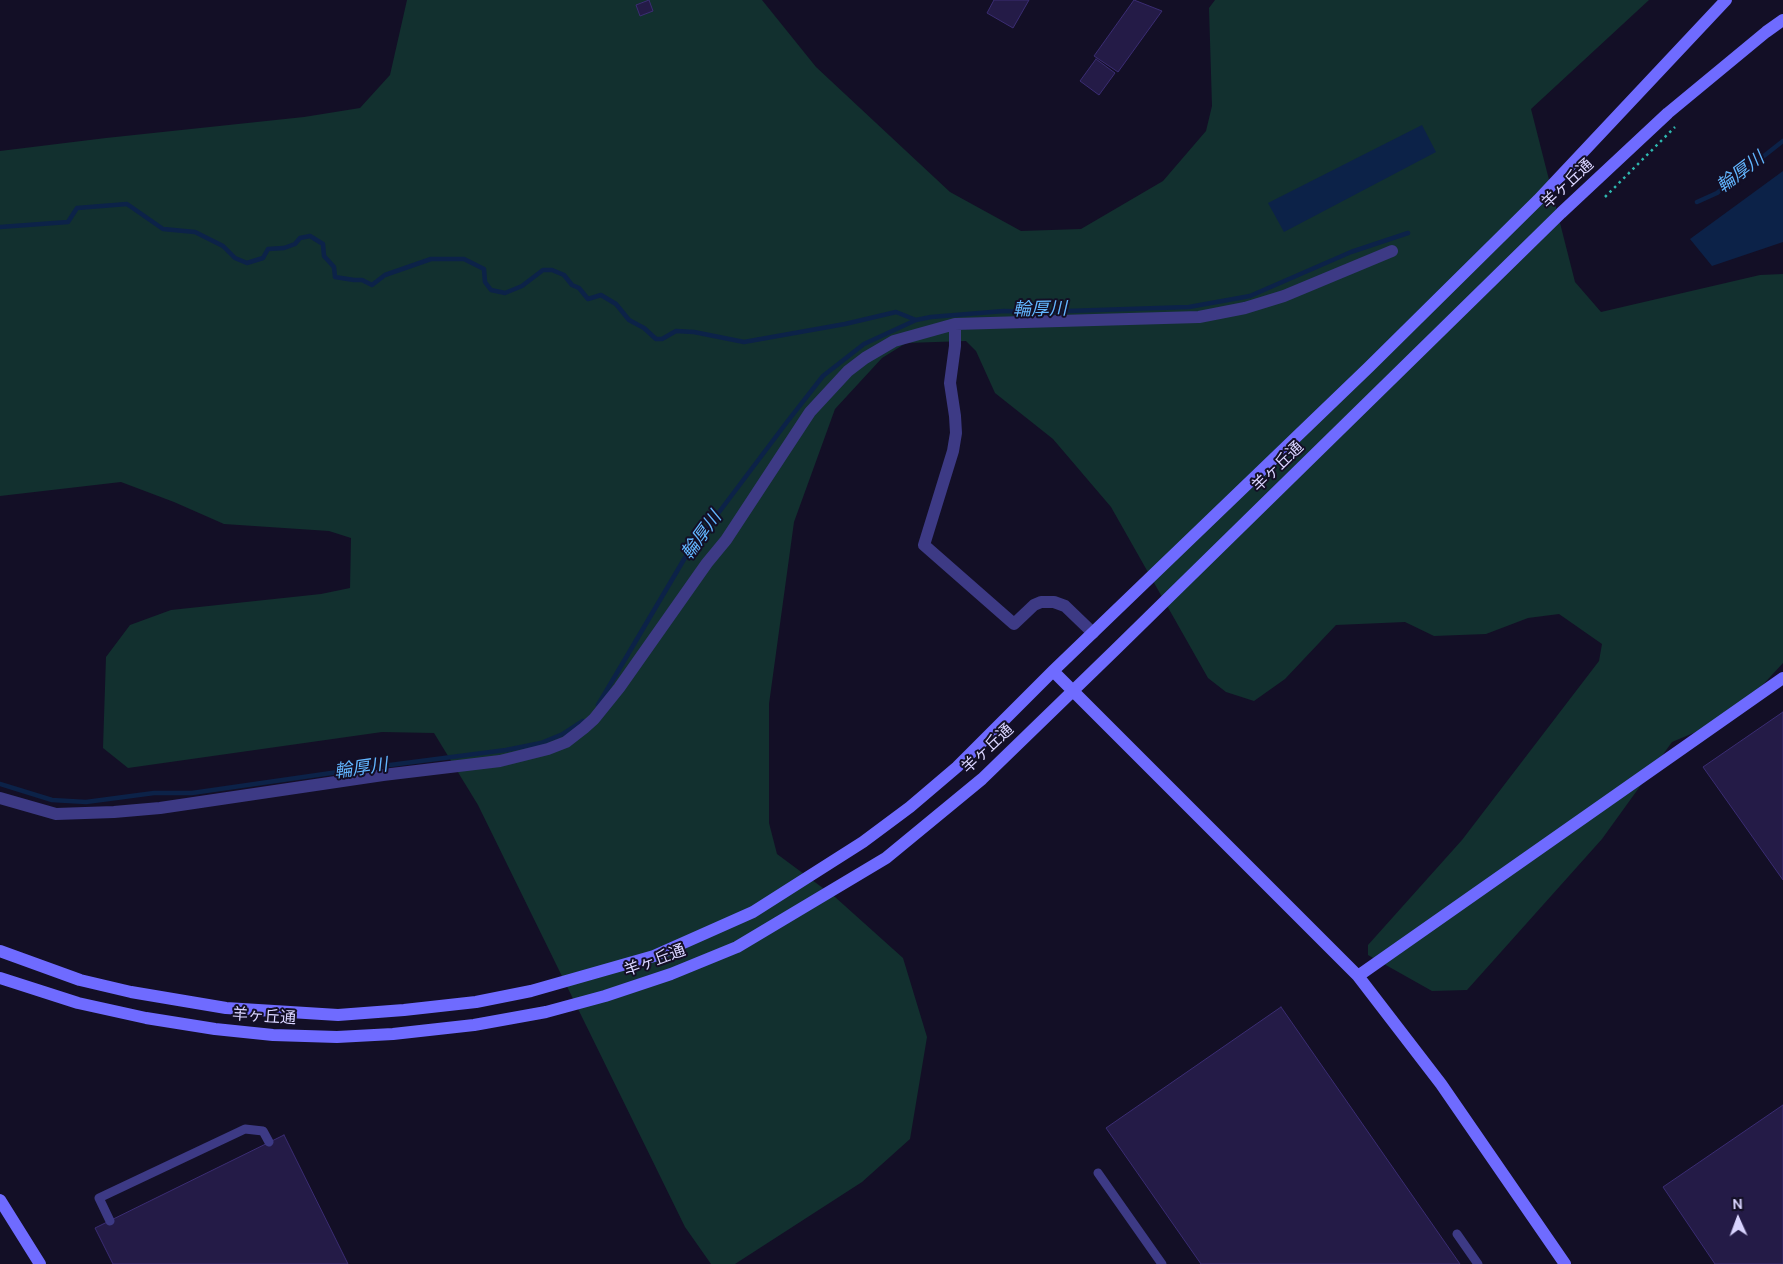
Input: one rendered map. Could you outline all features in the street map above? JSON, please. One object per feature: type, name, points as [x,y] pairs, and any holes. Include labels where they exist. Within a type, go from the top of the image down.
[{"type":"main road","name":"羊ヶ丘通","points":[[0,952],[80,980],[131,992],[226,1008],[338,1015],[476,1002],[531,991],[654,956],[753,912],[862,842],[910,807],[957,767],[1362,374],[1538,200],[1726,0]]},
{"type":"main road","name":"羊ヶ丘通","points":[[0,978],[78,1003],[146,1018],[215,1029],[273,1035],[337,1037],[393,1034],[474,1025],[546,1012],[605,996],[671,974],[737,947],[886,858],[982,778],[1561,213],[1668,113],[1783,20]]},
{"type":"main road","points":[[1053,672],[1358,976],[1441,1084],[1565,1264]]},
{"type":"main road","points":[[1358,976],[1783,678]]},
{"type":"main road","points":[[0,1200],[40,1264]]},
{"type":"street","points":[[0,798],[56,814],[160,808],[384,775],[500,761],[548,749],[566,742],[594,719],[619,688],[726,540],[810,412],[848,372],[865,358],[894,341],[955,324],[1199,317],[1245,308],[1284,296],[1392,251]]},
{"type":"street","points":[[955,324],[955,346],[950,384],[956,433],[953,451],[924,545],[1014,624],[1034,605],[1041,602],[1054,602],[1065,606],[1093,633]]},
{"type":"lane","points":[[110,1221],[99,1198],[245,1128],[263,1131],[269,1142]]},
{"type":"lane","points":[[1098,1173],[1162,1264]]},
{"type":"lane","points":[[1457,1234],[1478,1264]]},
{"type":"path","points":[[1605,196],[1678,124]]},
{"type":"green space","points":[[407,0],[762,0],[816,67],[950,192],[1021,231],[1081,229],[1163,181],[1206,131],[1212,106],[1209,8],[1215,0],[1649,0],[1531,109],[1575,282],[1601,312],[1760,275],[1783,274],[1783,663],[1734,716],[1672,742],[1602,839],[1467,990],[1432,991],[1368,955],[1368,945],[1462,840],[1599,661],[1602,644],[1559,614],[1528,618],[1486,634],[1434,636],[1405,622],[1336,625],[1285,679],[1254,701],[1226,692],[1208,678],[1111,507],[1053,439],[995,393],[976,351],[966,341],[906,343],[882,358],[835,409],[794,522],[769,704],[769,823],[777,854],[835,897],[903,958],[927,1037],[910,1139],[862,1182],[735,1264],[711,1264],[685,1227],[478,805],[434,733],[382,732],[128,768],[103,748],[106,657],[130,625],[171,610],[321,594],[350,588],[351,538],[329,531],[224,524],[121,482],[0,496],[0,151],[304,117],[360,108],[390,75]]},
{"type":"water","points":[[1422,125],[1436,152],[1284,232],[1268,203]]},
{"type":"water","points":[[1783,171],[1783,242],[1712,266],[1690,239]]},
{"type":"building","points":[[649,0],[653,11],[640,16],[636,5]]},
{"type":"building","points":[[994,0],[1029,0],[1013,28],[987,13]]},
{"type":"building","points":[[1134,0],[1162,11],[1118,72],[1094,56]]},
{"type":"building","points":[[1096,59],[1115,73],[1099,95],[1080,81]]},
{"type":"building","points":[[1783,712],[1783,880],[1703,767]]},
{"type":"building","points":[[1281,1007],[1460,1264],[1201,1264],[1106,1128]]},
{"type":"building","points":[[1783,1105],[1783,1264],[1715,1264],[1663,1187]]},
{"type":"building","points":[[284,1135],[348,1264],[113,1264],[95,1228]]},
{"type":"waterway","name":"輪厚川","points":[[1697,202],[1717,193],[1783,141]]},
{"type":"waterway","points":[[0,227],[68,222],[77,208],[127,204],[163,229],[195,232],[223,246],[235,258],[247,263],[263,258],[268,249],[284,248],[295,244],[300,238],[310,236],[323,244],[324,256],[334,267],[335,277],[362,280],[372,285],[385,275],[431,259],[464,259],[484,269],[485,282],[491,290],[505,293],[522,286],[543,270],[552,270],[564,275],[588,299],[601,295],[616,304],[629,320],[644,328],[656,339],[662,339],[676,331],[694,332],[744,342],[845,324],[896,312],[916,320]]},
{"type":"waterway","name":"輪厚川","points":[[598,705],[686,556],[823,376],[864,344],[916,320],[931,317],[1004,311],[1037,312],[1189,307],[1250,296],[1351,252],[1408,233]]},
{"type":"waterway","name":"輪厚川","points":[[0,784],[52,800],[86,802],[154,793],[192,793],[506,750],[541,743],[563,734],[583,721]]}]
